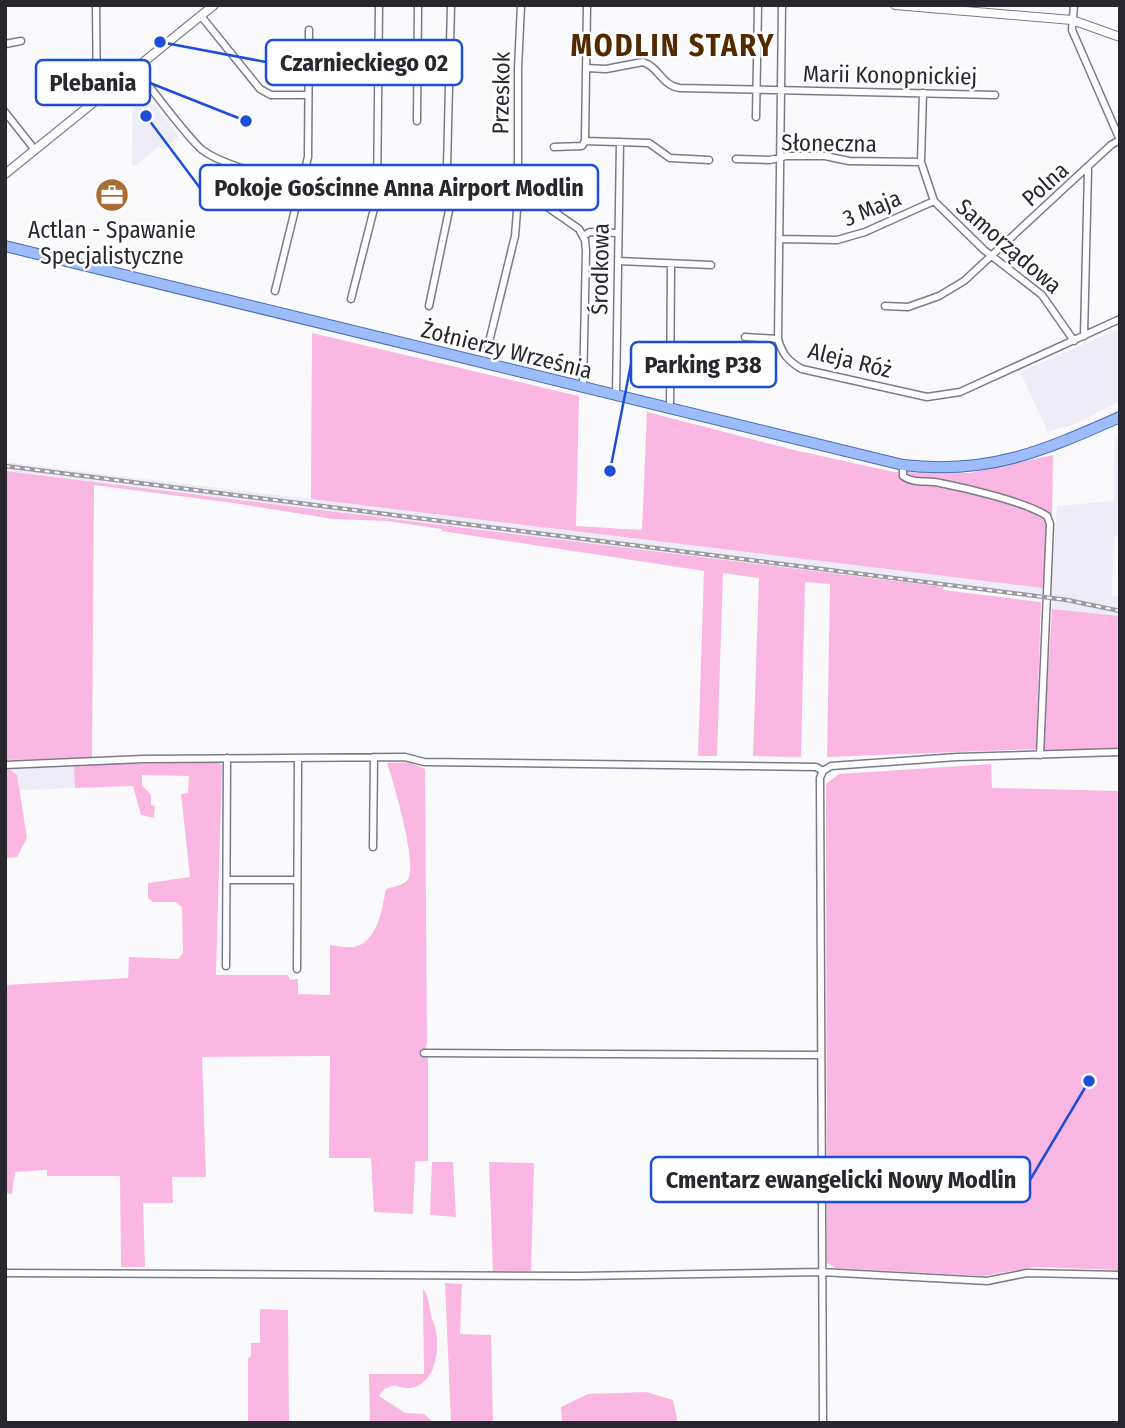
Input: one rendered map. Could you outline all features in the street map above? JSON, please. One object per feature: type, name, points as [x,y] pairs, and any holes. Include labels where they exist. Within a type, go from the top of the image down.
[{"type":"main road","name":"Żołnierzy Września","points":[[5,246],[903,465],[967,467],[1018,458],[1044,450],[1120,417]]},
{"type":"street","points":[[96,5],[97,100]]},
{"type":"street","points":[[5,174],[214,5]]},
{"type":"street","points":[[351,299],[376,194],[379,5]]},
{"type":"street","points":[[417,121],[418,5]]},
{"type":"street","points":[[447,167],[451,5]]},
{"type":"street","name":"Przeskok","points":[[488,346],[515,236],[518,198],[517,69],[521,5]]},
{"type":"street","points":[[554,147],[582,146],[585,141],[587,5]]},
{"type":"street","points":[[756,117],[758,5]]},
{"type":"street","name":"Aleja Róż","points":[[782,5],[779,339],[785,357],[802,369],[927,397],[960,392],[1120,318]]},
{"type":"street","points":[[895,5],[1072,20],[1120,37]]},
{"type":"street","points":[[1073,5],[1072,30],[1120,140]]},
{"type":"street","points":[[201,16],[260,89],[271,95],[308,95]]},
{"type":"street","points":[[275,291],[308,157],[309,30]]},
{"type":"street","points":[[5,44],[21,41]]},
{"type":"street","name":"Marii Konopnickiej","points":[[586,68],[607,69],[643,62],[675,88],[995,94]]},
{"type":"street","points":[[136,69],[201,149],[221,161],[337,193],[529,198],[570,221],[583,236],[586,251],[583,388]]},
{"type":"street","name":"Samorządowa","points":[[923,93],[921,162],[934,201],[956,225],[1042,295],[1074,341]]},
{"type":"street","points":[[5,112],[35,150]]},
{"type":"street","name":"Polna","points":[[885,306],[908,307],[939,296],[964,281],[1111,145],[1120,140]]},
{"type":"street","points":[[585,141],[649,143],[670,158],[709,160]]},
{"type":"street","name":"Środkowa","points":[[616,396],[620,142]]},
{"type":"street","name":"Słoneczna","points":[[736,159],[770,160],[825,156],[849,161],[921,162]]},
{"type":"street","points":[[1084,336],[1088,169]]},
{"type":"street","points":[[429,306],[452,196]]},
{"type":"street","name":"3 Maja","points":[[781,239],[837,240],[865,232],[934,201]]},
{"type":"street","points":[[583,236],[590,232],[618,233]]},
{"type":"street","points":[[618,261],[711,265]]},
{"type":"street","points":[[670,409],[671,264]]},
{"type":"street","points":[[745,337],[779,339]]},
{"type":"street","points":[[903,465],[903,476],[912,481],[927,480],[960,487],[1047,516],[1050,524],[1040,755]]},
{"type":"street","points":[[822,1423],[820,778],[823,771],[831,766],[957,757],[1120,752]]},
{"type":"street","points":[[5,765],[143,759],[374,757],[412,758],[424,762],[816,767],[823,771]]},
{"type":"street","points":[[373,847],[374,757]]},
{"type":"street","points":[[226,966],[227,758]]},
{"type":"street","points":[[297,969],[298,758]]},
{"type":"street","points":[[227,880],[298,880]]},
{"type":"street","points":[[424,1053],[820,1055]]},
{"type":"street","points":[[5,1273],[579,1276],[821,1272],[987,1281],[1027,1273],[1120,1275]]},
{"type":"shaded area","points":[[133,85],[139,86],[179,136],[163,150],[159,146],[137,165],[132,165]]},
{"type":"shaded area","points":[[1120,328],[1120,401],[1075,424],[1048,432],[1020,372]]},
{"type":"shaded area","points":[[312,333],[579,396],[576,526],[642,530],[647,412],[794,450],[894,472],[970,473],[1053,455],[1051,589],[311,499]]},
{"type":"shaded area","points":[[1120,435],[1120,537],[1114,536],[1112,596],[1120,597],[1120,616],[1052,609],[1057,506],[1114,501],[1115,437]]},
{"type":"shaded area","points":[[5,462],[1044,588],[1043,599],[5,471]]},
{"type":"shaded area","points":[[5,471],[944,587],[943,590],[1041,602],[1036,749],[827,757],[830,584],[805,582],[801,757],[753,756],[759,578],[723,573],[717,756],[698,756],[704,571],[387,521],[333,519],[94,485],[92,758],[5,760]]},
{"type":"shaded area","points":[[1052,609],[1120,616],[1120,749],[1043,753]]},
{"type":"shaded area","points":[[218,762],[222,765],[216,975],[288,975],[290,980],[298,979],[298,994],[330,995],[330,945],[353,947],[368,939],[377,924],[386,889],[402,884],[409,877],[410,855],[407,839],[387,763],[409,762],[425,769],[427,1043],[424,1056],[428,1058],[428,1161],[415,1161],[413,1214],[374,1212],[371,1158],[329,1158],[330,1056],[202,1057],[206,1177],[172,1177],[173,1203],[143,1203],[145,1267],[121,1267],[120,1176],[47,1176],[47,1170],[15,1172],[12,1194],[5,1193],[5,985],[128,978],[129,957],[178,959],[183,953],[182,907],[175,902],[153,902],[148,898],[148,883],[190,877],[181,794],[188,793],[189,776],[142,775],[142,785],[151,795],[151,805],[155,806],[154,818],[141,815],[133,786],[75,788],[74,765]]},
{"type":"shaded area","points":[[991,764],[992,788],[1120,791],[1120,1270],[1035,1267],[983,1276],[836,1268],[827,1263],[826,784],[839,774]]},
{"type":"shaded area","points":[[74,765],[75,788],[5,791],[5,769]]},
{"type":"shaded area","points":[[5,770],[17,775],[27,838],[17,857],[5,858]]},
{"type":"shaded area","points":[[432,1162],[453,1162],[456,1217],[430,1215]]},
{"type":"shaded area","points":[[489,1162],[534,1163],[531,1271],[493,1272]]},
{"type":"shaded area","points":[[445,1283],[462,1284],[460,1334],[491,1335],[493,1423],[451,1423]]},
{"type":"shaded area","points":[[423,1289],[428,1298],[437,1342],[437,1353],[430,1374],[416,1386],[406,1388],[394,1385],[384,1389],[379,1396],[405,1413],[424,1414],[434,1423],[370,1423],[369,1374],[424,1374]]},
{"type":"shaded area","points":[[260,1309],[288,1310],[289,1423],[248,1423],[248,1358],[251,1356],[251,1343],[260,1343]]},
{"type":"shaded area","points":[[646,1392],[673,1400],[678,1423],[562,1423],[561,1407],[588,1394]]},
{"type":"railway","points":[[5,466],[1067,600],[1120,611]]},
{"type":"place","name":"Czarnieckiego 02","points":[[160,42]]},
{"type":"place","name":"Pokoje Gościnne Anna Airport Modlin","points":[[146,116]]},
{"type":"place","name":"Plebania","points":[[246,121]]},
{"type":"place","name":"Actlan - Spawanie Specjalistyczne","points":[[112,195]]},
{"type":"place","name":"Parking P38","points":[[610,471]]},
{"type":"place","name":"Cmentarz ewangelicki Nowy Modlin","points":[[1089,1081]]},
{"type":"district","name":"MODLIN STARY","points":[[673,46]]}]
